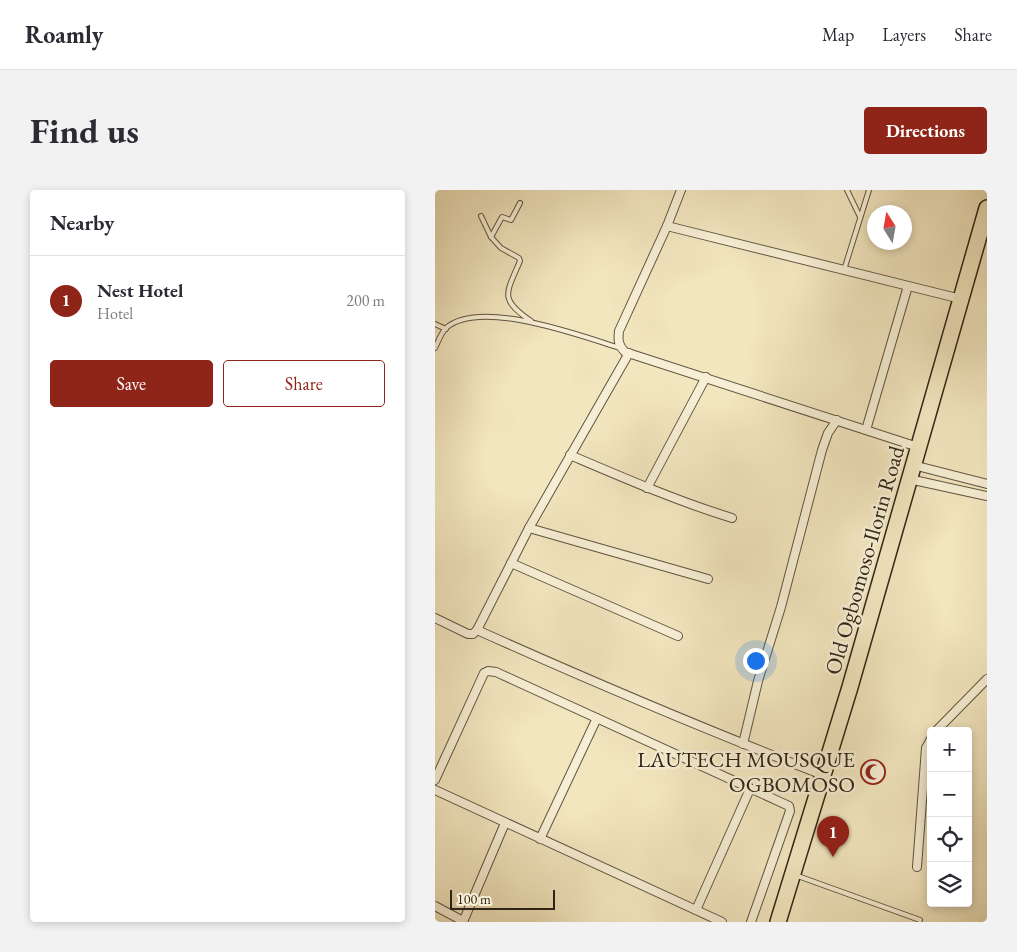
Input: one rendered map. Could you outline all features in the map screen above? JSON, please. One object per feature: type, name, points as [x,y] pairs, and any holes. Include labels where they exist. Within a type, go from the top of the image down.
[{"type":"highway","name":"Old Ogbomoso-Ilorin Road","points":[[778,922],[823,775],[987,208]]},
{"type":"street","points":[[681,190],[667,226],[619,330],[618,342],[620,348],[625,352],[918,447]]},
{"type":"street","points":[[667,226],[961,299]]},
{"type":"street","points":[[866,430],[908,286]]},
{"type":"street","points":[[435,618],[468,634],[473,634],[477,630],[529,528],[629,353]]},
{"type":"street","points":[[647,488],[706,378]]},
{"type":"street","points":[[743,744],[758,681],[781,608],[822,450],[828,433],[837,420]]},
{"type":"street","points":[[571,455],[693,506],[733,518]]},
{"type":"street","points":[[911,472],[987,484]]},
{"type":"street","points":[[911,472],[987,496]]},
{"type":"street","points":[[529,528],[709,579]]},
{"type":"street","points":[[511,563],[678,636]]},
{"type":"street","points":[[477,630],[618,692],[823,775]]},
{"type":"street","points":[[435,780],[484,673],[488,671],[496,672],[789,806],[790,811],[751,922]]},
{"type":"street","points":[[939,727],[987,678]]},
{"type":"street","points":[[541,839],[597,718]]},
{"type":"street","points":[[917,867],[927,746]]},
{"type":"street","points":[[696,910],[750,789]]},
{"type":"street","points":[[435,790],[723,922]]},
{"type":"street","points":[[435,906],[463,921],[505,823]]},
{"type":"lane","points":[[847,190],[860,218]]},
{"type":"lane","points":[[844,270],[869,190]]},
{"type":"lane","points":[[491,237],[502,217],[511,220],[520,203]]},
{"type":"lane","points":[[481,216],[491,237],[501,248],[519,258],[508,289],[510,304],[515,310],[533,322]]},
{"type":"lane","points":[[435,348],[446,329],[457,321],[479,317],[533,322],[620,348]]},
{"type":"lane","points":[[435,324],[446,329]]},
{"type":"lane","points":[[793,875],[920,920]]},
{"type":"place","name":"LAUTECH MOUSQUE OGBOMOSO","points":[[873,772]]},
{"type":"place","name":"Nest Hotel","points":[[833,857]]}]
